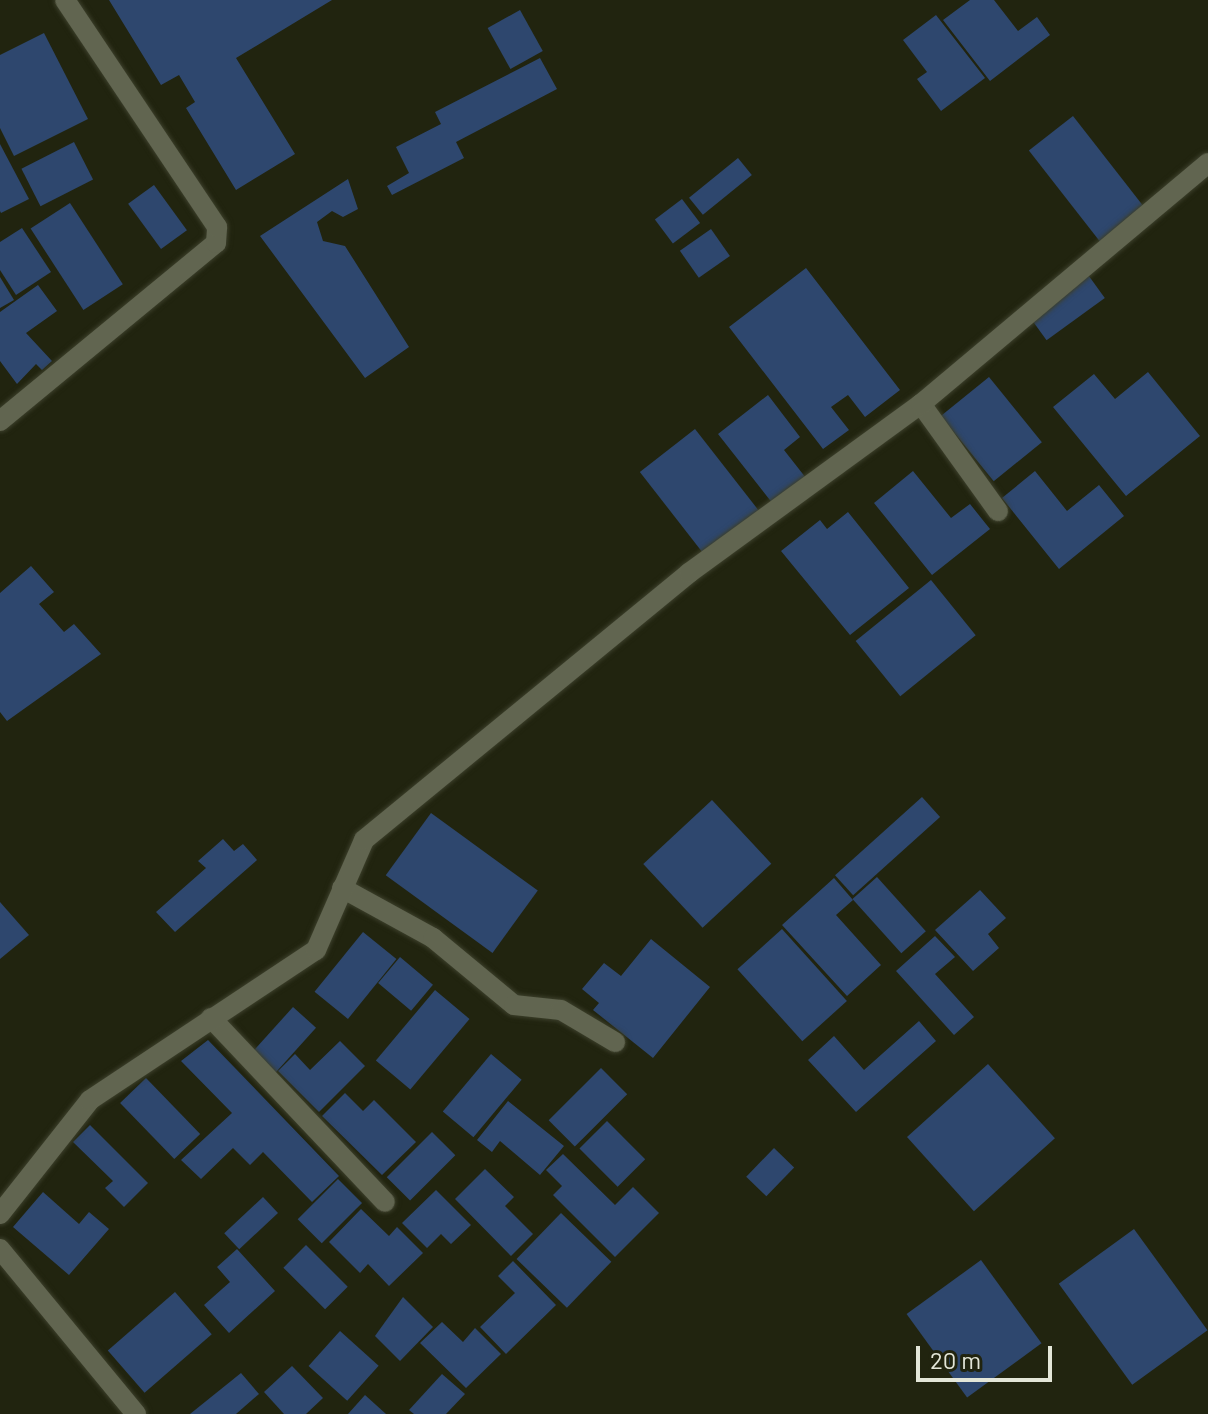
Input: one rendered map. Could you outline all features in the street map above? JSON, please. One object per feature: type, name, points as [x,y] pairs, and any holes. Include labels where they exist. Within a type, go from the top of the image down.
[{"type":"street","points":[[0,421],[216,243],[217,227],[65,0]]},
{"type":"street","points":[[0,1214],[90,1100],[316,950],[364,840],[689,573],[921,404],[1208,163]]},
{"type":"street","points":[[921,404],[998,511]]},
{"type":"street","points":[[342,888],[433,938],[514,1005],[561,1010],[615,1042]]},
{"type":"street","points":[[211,1018],[385,1202]]},
{"type":"street","points":[[0,1249],[136,1414]]},
{"type":"building","points":[[109,0],[332,0],[236,58],[295,154],[236,190],[186,108],[195,102],[179,75],[161,85]]},
{"type":"building","points":[[970,0],[994,0],[1018,31],[1037,17],[1050,35],[990,81],[943,20]]},
{"type":"building","points":[[520,10],[543,51],[510,69],[488,28]]},
{"type":"building","points":[[936,15],[985,78],[941,111],[917,79],[927,72],[903,40]]},
{"type":"building","points":[[44,33],[88,119],[14,156],[0,128],[0,55]]},
{"type":"building","points":[[540,58],[557,89],[456,142],[464,158],[392,195],[387,186],[409,173],[396,147],[441,124],[435,112]]},
{"type":"building","points":[[1073,116],[1144,207],[1100,242],[1029,150]]},
{"type":"building","points":[[74,142],[93,179],[40,206],[21,169]]},
{"type":"building","points":[[0,144],[29,199],[1,213],[0,211]]},
{"type":"building","points":[[738,158],[752,175],[703,215],[689,198]]},
{"type":"building","points":[[348,179],[358,209],[343,217],[332,211],[317,222],[323,241],[345,246],[409,347],[365,378],[260,236]]},
{"type":"building","points":[[154,185],[187,230],[161,249],[128,204]]},
{"type":"building","points":[[682,199],[700,223],[673,243],[655,219]]},
{"type":"building","points":[[70,203],[123,284],[83,310],[31,229]]},
{"type":"building","points":[[22,228],[51,272],[16,295],[0,270],[0,242]]},
{"type":"building","points":[[711,229],[730,256],[699,278],[680,251]]},
{"type":"building","points":[[806,268],[900,390],[865,417],[848,395],[831,407],[849,430],[823,449],[729,327]]},
{"type":"building","points":[[1086,272],[1105,298],[1047,340],[1028,314]]},
{"type":"building","points":[[0,277],[14,300],[0,308]]},
{"type":"building","points":[[38,285],[57,311],[26,333],[52,361],[42,370],[36,364],[17,384],[0,361],[0,312]]},
{"type":"building","points":[[1148,372],[1200,436],[1126,496],[1053,407],[1094,374],[1115,399]]},
{"type":"building","points":[[989,377],[1042,442],[994,481],[941,416]]},
{"type":"building","points":[[768,395],[800,437],[784,450],[806,478],[773,504],[718,434]]},
{"type":"building","points":[[695,429],[760,513],[705,556],[640,472]]},
{"type":"building","points":[[913,471],[951,518],[970,504],[990,529],[932,575],[874,503]]},
{"type":"building","points":[[1035,471],[1067,511],[1099,485],[1124,516],[1059,569],[1002,498]]},
{"type":"building","points":[[848,512],[909,588],[850,635],[781,551],[820,520],[827,529]]},
{"type":"building","points":[[31,566],[54,592],[39,604],[64,632],[74,624],[101,654],[7,721],[0,712],[0,593]]},
{"type":"building","points":[[931,580],[976,635],[900,696],[856,641]]},
{"type":"building","points":[[922,797],[940,817],[853,895],[835,875]]},
{"type":"building","points":[[712,800],[771,864],[703,928],[643,864]]},
{"type":"building","points":[[431,813],[538,891],[493,953],[386,875]]},
{"type":"building","points":[[223,839],[234,851],[243,844],[257,860],[175,932],[156,912],[206,868],[198,861]]},
{"type":"building","points":[[877,877],[926,931],[901,953],[852,899]]},
{"type":"building","points":[[834,878],[853,900],[836,915],[881,965],[847,996],[782,925]]},
{"type":"building","points":[[980,890],[1006,918],[988,934],[999,948],[973,971],[935,930]]},
{"type":"building","points":[[0,902],[29,935],[0,959]]},
{"type":"building","points":[[782,929],[847,1001],[802,1041],[737,969]]},
{"type":"building","points":[[363,932],[396,959],[348,1019],[315,992]]},
{"type":"building","points":[[935,936],[955,957],[935,974],[974,1017],[954,1035],[896,971]]},
{"type":"building","points":[[651,939],[710,987],[653,1058],[593,1010],[599,1003],[582,989],[604,963],[621,976]]},
{"type":"building","points":[[400,957],[433,985],[411,1011],[378,983]]},
{"type":"building","points":[[435,990],[469,1019],[410,1089],[376,1060]]},
{"type":"building","points":[[293,1007],[316,1028],[275,1074],[252,1053]]},
{"type":"building","points":[[919,1021],[936,1041],[856,1112],[808,1060],[834,1036],[864,1070]]},
{"type":"building","points":[[208,1040],[339,1176],[312,1202],[263,1152],[250,1165],[233,1148],[201,1179],[181,1160],[232,1113],[181,1061]]},
{"type":"building","points":[[340,1041],[365,1066],[319,1112],[278,1071],[295,1054],[310,1070]]},
{"type":"building","points":[[491,1054],[522,1080],[473,1137],[443,1111]]},
{"type":"building","points":[[988,1064],[1055,1138],[974,1211],[907,1137]]},
{"type":"building","points":[[601,1068],[627,1094],[575,1146],[549,1120]]},
{"type":"building","points":[[146,1078],[200,1134],[174,1159],[120,1103]]},
{"type":"building","points":[[345,1093],[363,1111],[374,1100],[416,1142],[382,1175],[322,1116]]},
{"type":"building","points":[[508,1101],[564,1146],[540,1175],[500,1141],[492,1152],[477,1140]]},
{"type":"building","points":[[607,1121],[645,1159],[618,1187],[579,1149]]},
{"type":"building","points":[[90,1125],[148,1183],[124,1207],[105,1188],[113,1181],[73,1142]]},
{"type":"building","points":[[432,1132],[455,1155],[410,1201],[387,1177]]},
{"type":"building","points":[[774,1148],[794,1167],[766,1196],[746,1177]]},
{"type":"building","points":[[563,1154],[615,1205],[633,1187],[659,1213],[615,1257],[553,1195],[562,1186],[546,1170]]},
{"type":"building","points":[[485,1169],[514,1197],[505,1206],[533,1234],[511,1256],[455,1199]]},
{"type":"building","points":[[338,1179],[362,1203],[322,1243],[298,1219]]},
{"type":"building","points":[[436,1190],[471,1225],[451,1244],[441,1234],[427,1248],[402,1223]]},
{"type":"building","points":[[43,1192],[79,1224],[89,1212],[109,1229],[69,1275],[13,1227]]},
{"type":"building","points":[[263,1197],[278,1213],[239,1249],[224,1233]]},
{"type":"building","points":[[361,1209],[389,1236],[397,1227],[423,1253],[389,1286],[368,1264],[360,1273],[329,1242]]},
{"type":"building","points":[[561,1213],[611,1262],[567,1308],[517,1259]]},
{"type":"building","points":[[1134,1229],[1207,1330],[1132,1385],[1059,1284]]},
{"type":"building","points":[[306,1245],[348,1287],[325,1309],[283,1268]]},
{"type":"building","points":[[237,1249],[275,1291],[229,1333],[204,1305],[230,1282],[217,1267]]},
{"type":"building","points":[[981,1260],[1042,1343],[967,1397],[907,1314]]},
{"type":"building","points":[[513,1261],[556,1305],[506,1354],[480,1327],[515,1293],[498,1276]]},
{"type":"building","points":[[175,1292],[212,1334],[145,1393],[108,1350]]},
{"type":"building","points":[[403,1297],[433,1327],[400,1361],[375,1336]]},
{"type":"building","points":[[442,1322],[463,1342],[475,1328],[501,1354],[466,1388],[420,1343]]},
{"type":"building","points":[[340,1331],[379,1366],[347,1401],[309,1366]]},
{"type":"building","points":[[292,1366],[323,1398],[306,1414],[284,1414],[264,1392]]},
{"type":"building","points":[[241,1373],[259,1394],[236,1414],[190,1414]]},
{"type":"building","points":[[442,1374],[465,1394],[446,1414],[414,1414],[409,1410]]},
{"type":"building","points":[[365,1395],[386,1414],[348,1414]]}]
